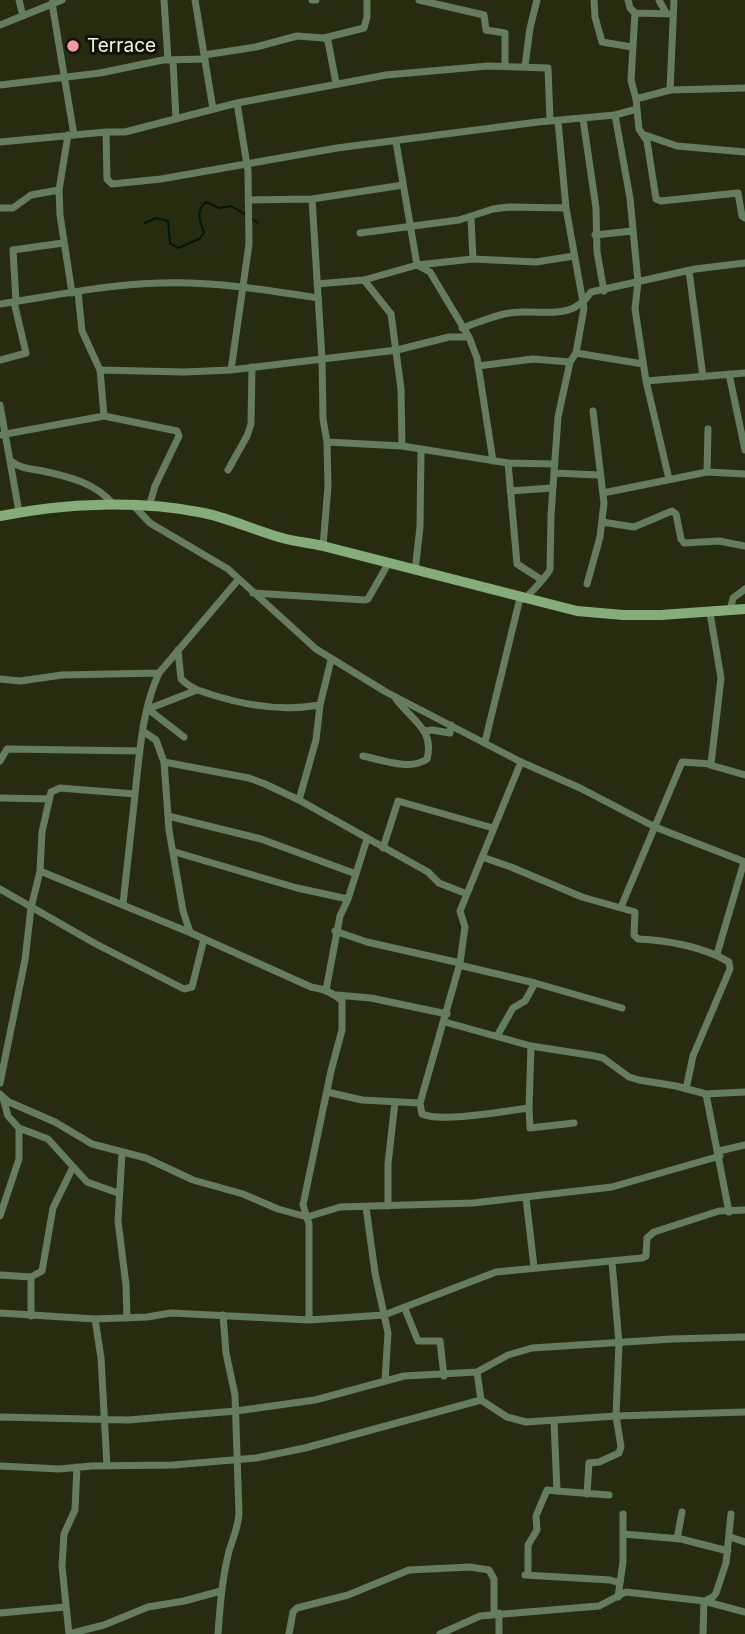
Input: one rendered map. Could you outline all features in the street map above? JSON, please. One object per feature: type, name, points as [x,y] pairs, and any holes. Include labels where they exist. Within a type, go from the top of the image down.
[{"type":"main road","points":[[0,516],[19,512],[114,505],[205,513],[287,539],[565,609],[623,615],[745,609]]},
{"type":"street","points":[[19,0],[23,16]]},
{"type":"street","points":[[0,24],[62,0]]},
{"type":"street","points":[[164,0],[176,119]]},
{"type":"street","points":[[195,0],[213,109]]},
{"type":"street","points":[[0,83],[64,78],[205,57],[297,36],[324,38],[364,28],[367,0]]},
{"type":"street","points":[[419,0],[484,15],[486,30],[505,33],[505,66]]},
{"type":"street","points":[[525,66],[537,0]]},
{"type":"street","points":[[594,0],[595,17],[602,42],[632,47]]},
{"type":"street","points":[[628,0],[635,13],[631,80],[639,129],[645,135],[677,146],[745,152]]},
{"type":"street","points":[[659,0],[669,13]]},
{"type":"street","points":[[670,90],[669,13],[674,0]]},
{"type":"street","points":[[52,3],[71,135],[60,190],[63,243],[82,331],[100,370],[104,416]]},
{"type":"street","points":[[635,13],[669,13]]},
{"type":"street","points":[[324,38],[328,41],[336,83]]},
{"type":"street","points":[[0,142],[125,132],[237,103],[386,75],[505,66],[548,68],[566,208],[583,304],[576,353],[570,362],[558,417],[552,488],[550,569],[548,575],[536,584],[532,592],[522,598],[485,742]]},
{"type":"street","points":[[636,99],[670,90],[745,88]]},
{"type":"street","points":[[231,370],[248,244],[248,200],[237,103]]},
{"type":"street","points":[[106,132],[107,179],[112,184],[160,179],[337,148],[583,119],[637,109]]},
{"type":"street","points":[[615,114],[630,198],[638,282],[635,309],[643,364],[669,479]]},
{"type":"street","points":[[583,119],[596,208],[596,235],[604,291]]},
{"type":"street","points":[[645,135],[658,201],[738,193],[742,216],[745,218]]},
{"type":"street","points":[[396,142],[416,265]]},
{"type":"street","points":[[248,200],[312,199],[403,186]]},
{"type":"street","points":[[0,208],[13,208],[32,195],[60,190]]},
{"type":"street","points":[[312,199],[323,419],[327,442],[328,486],[323,546]]},
{"type":"street","points":[[359,233],[471,218],[493,209],[509,207],[566,208]]},
{"type":"street","points":[[471,218],[473,260]]},
{"type":"street","points":[[596,235],[632,231]]},
{"type":"street","points":[[0,360],[26,352],[15,302],[13,250],[63,243]]},
{"type":"street","points":[[317,284],[364,280],[416,265],[473,260],[526,262],[574,256]]},
{"type":"street","points":[[462,328],[510,313],[577,308],[591,292],[689,271],[745,263]]},
{"type":"street","points":[[416,265],[430,272],[469,337],[478,366],[493,461]]},
{"type":"street","points":[[689,271],[703,377]]},
{"type":"street","points":[[364,280],[389,310],[401,389],[402,446]]},
{"type":"street","points":[[0,304],[75,292],[165,283],[241,288],[318,298]]},
{"type":"street","points":[[100,370],[231,370],[397,350],[449,337],[469,337]]},
{"type":"street","points":[[576,353],[643,364]]},
{"type":"street","points":[[478,366],[533,359],[570,362]]},
{"type":"street","points":[[228,470],[251,424],[251,367]]},
{"type":"street","points":[[646,381],[745,373]]},
{"type":"street","points":[[729,374],[745,450]]},
{"type":"street","points":[[0,405],[3,435],[11,461],[19,512]]},
{"type":"street","points":[[586,584],[597,550],[602,522],[603,493],[593,411]]},
{"type":"street","points":[[3,435],[104,416],[145,423],[179,433],[155,486],[149,507]]},
{"type":"street","points":[[707,472],[708,429]]},
{"type":"street","points":[[327,442],[402,446],[508,463],[555,464]]},
{"type":"street","points":[[415,570],[420,527],[422,450]]},
{"type":"street","points":[[11,461],[25,469],[64,476],[90,485],[104,493],[114,505]]},
{"type":"street","points":[[508,463],[517,564],[542,580]]},
{"type":"street","points":[[603,493],[707,472],[745,474]]},
{"type":"street","points":[[554,473],[599,475]]},
{"type":"street","points":[[510,491],[552,488]]},
{"type":"street","points":[[134,506],[150,523],[215,560],[301,637],[331,660],[395,697],[520,762],[580,788],[656,827],[745,862],[717,954]]},
{"type":"street","points":[[602,522],[634,527],[672,511],[676,514],[681,540],[684,542],[719,541],[745,546]]},
{"type":"street","points":[[252,593],[365,600],[388,564]]},
{"type":"street","points":[[123,904],[140,751],[148,709],[159,673],[238,580]]},
{"type":"street","points":[[730,611],[733,598],[745,589]]},
{"type":"street","points":[[710,612],[721,678],[710,765]]},
{"type":"street","points":[[178,650],[181,679],[197,690],[257,707],[294,708],[320,705]]},
{"type":"street","points":[[299,800],[316,740],[320,705],[331,660]]},
{"type":"street","points":[[0,679],[20,681],[51,675],[159,673]]},
{"type":"street","points":[[148,709],[197,690]]},
{"type":"street","points":[[363,755],[384,761],[420,764],[427,759],[430,748],[425,732],[395,697]]},
{"type":"street","points":[[148,709],[184,737]]},
{"type":"street","points":[[425,732],[432,730],[450,733],[451,725]]},
{"type":"street","points":[[144,732],[156,740],[164,762],[168,816],[183,911],[191,933]]},
{"type":"street","points":[[0,761],[4,749],[140,751]]},
{"type":"street","points":[[164,762],[249,778],[299,800],[428,872],[439,883],[467,894]]},
{"type":"street","points":[[520,762],[460,911],[466,927],[460,964],[420,1103],[422,1114],[426,1117],[529,1108]]},
{"type":"street","points":[[621,907],[682,762],[710,765],[745,775]]},
{"type":"street","points":[[0,1083],[25,960],[31,908],[40,871],[48,799],[54,789],[60,788],[135,793]]},
{"type":"street","points":[[0,798],[48,799]]},
{"type":"street","points":[[383,848],[398,801],[493,828]]},
{"type":"street","points":[[168,816],[261,839],[356,874]]},
{"type":"street","points":[[326,990],[335,931],[367,839]]},
{"type":"street","points":[[175,852],[297,888],[348,899]]},
{"type":"street","points":[[482,857],[582,897],[635,912],[635,938],[659,940],[717,954],[729,962],[730,969],[693,1056],[686,1089]]},
{"type":"street","points":[[40,871],[191,933],[311,987],[326,990],[342,1001],[342,1030],[303,1205],[307,1217],[309,1320]]},
{"type":"street","points":[[0,888],[96,944],[184,989],[192,986],[204,939]]},
{"type":"street","points":[[335,931],[367,942],[534,983],[622,1008]]},
{"type":"street","points":[[497,1036],[513,1008],[525,1000],[534,983]]},
{"type":"street","points":[[336,995],[371,998],[446,1018],[531,1046],[596,1056],[629,1077],[706,1094],[745,1092]]},
{"type":"street","points":[[531,1046],[530,1128],[574,1123]]},
{"type":"street","points":[[327,1092],[362,1100],[420,1103]]},
{"type":"street","points":[[706,1094],[729,1212]]},
{"type":"street","points":[[2,1096],[92,1144],[146,1158],[193,1180],[243,1194],[278,1209],[307,1217],[340,1207],[526,1198],[619,1185],[745,1145]]},
{"type":"street","points":[[2,1096],[8,1115],[19,1128],[48,1139],[87,1182],[118,1193]]},
{"type":"street","points":[[388,1206],[387,1172],[395,1102]]},
{"type":"street","points":[[0,1216],[19,1159],[19,1128]]},
{"type":"street","points":[[122,1153],[118,1228],[126,1285],[127,1318]]},
{"type":"street","points":[[0,1275],[31,1277],[42,1271],[53,1208],[73,1167]]},
{"type":"street","points":[[526,1198],[534,1267]]},
{"type":"street","points":[[366,1207],[373,1262],[388,1333],[385,1381]]},
{"type":"street","points":[[0,1312],[95,1319],[171,1313],[309,1320],[384,1315],[405,1309],[484,1275],[534,1267],[612,1262],[646,1256],[647,1238],[653,1232],[710,1214],[745,1210]]},
{"type":"street","points":[[587,1494],[589,1463],[599,1462],[619,1453],[621,1447],[616,1416],[619,1343],[612,1262]]},
{"type":"street","points":[[30,1316],[31,1277]]},
{"type":"street","points":[[405,1309],[418,1341],[440,1340],[444,1376]]},
{"type":"street","points":[[218,1634],[221,1591],[230,1549],[239,1525],[236,1411],[223,1315]]},
{"type":"street","points":[[95,1319],[101,1358],[107,1466]]},
{"type":"street","points":[[0,1417],[128,1420],[236,1411],[315,1399],[416,1375],[477,1373],[517,1351],[672,1339],[745,1337]]},
{"type":"street","points":[[477,1373],[481,1400]]},
{"type":"street","points":[[0,1466],[59,1469],[236,1460],[305,1448],[481,1400],[515,1421],[745,1412]]},
{"type":"street","points":[[554,1421],[558,1491]]},
{"type":"street","points":[[77,1467],[75,1510],[64,1534],[63,1545],[62,1575],[69,1634],[104,1625],[148,1607],[221,1591]]},
{"type":"street","points":[[609,1495],[547,1490],[536,1516],[537,1530],[528,1545],[526,1575],[610,1580],[620,1583]]},
{"type":"street","points":[[677,1539],[682,1512]]},
{"type":"street","points":[[618,1597],[624,1549],[623,1514]]},
{"type":"street","points":[[704,1601],[716,1593],[726,1563],[731,1514]]},
{"type":"street","points":[[623,1534],[677,1539],[728,1551]]},
{"type":"street","points":[[730,1537],[745,1542]]},
{"type":"street","points":[[289,1634],[293,1612],[297,1608],[339,1598],[398,1573],[470,1567],[489,1570],[494,1579],[499,1634]]},
{"type":"street","points":[[440,1634],[480,1616],[599,1606],[631,1592],[704,1601],[745,1612]]},
{"type":"street","points":[[703,1634],[704,1601]]},
{"type":"street","points":[[0,1613],[65,1607]]},
{"type":"street","points":[[104,1625],[110,1634]]},
{"type":"waterway","points":[[145,223],[156,218],[168,221],[170,243],[178,248],[199,239],[204,233],[199,213],[206,202],[219,208],[231,206],[246,215]]},
{"type":"waterway","points":[[251,218],[258,223]]},
{"type":"place","name":"Terrace","points":[[73,46]]}]
